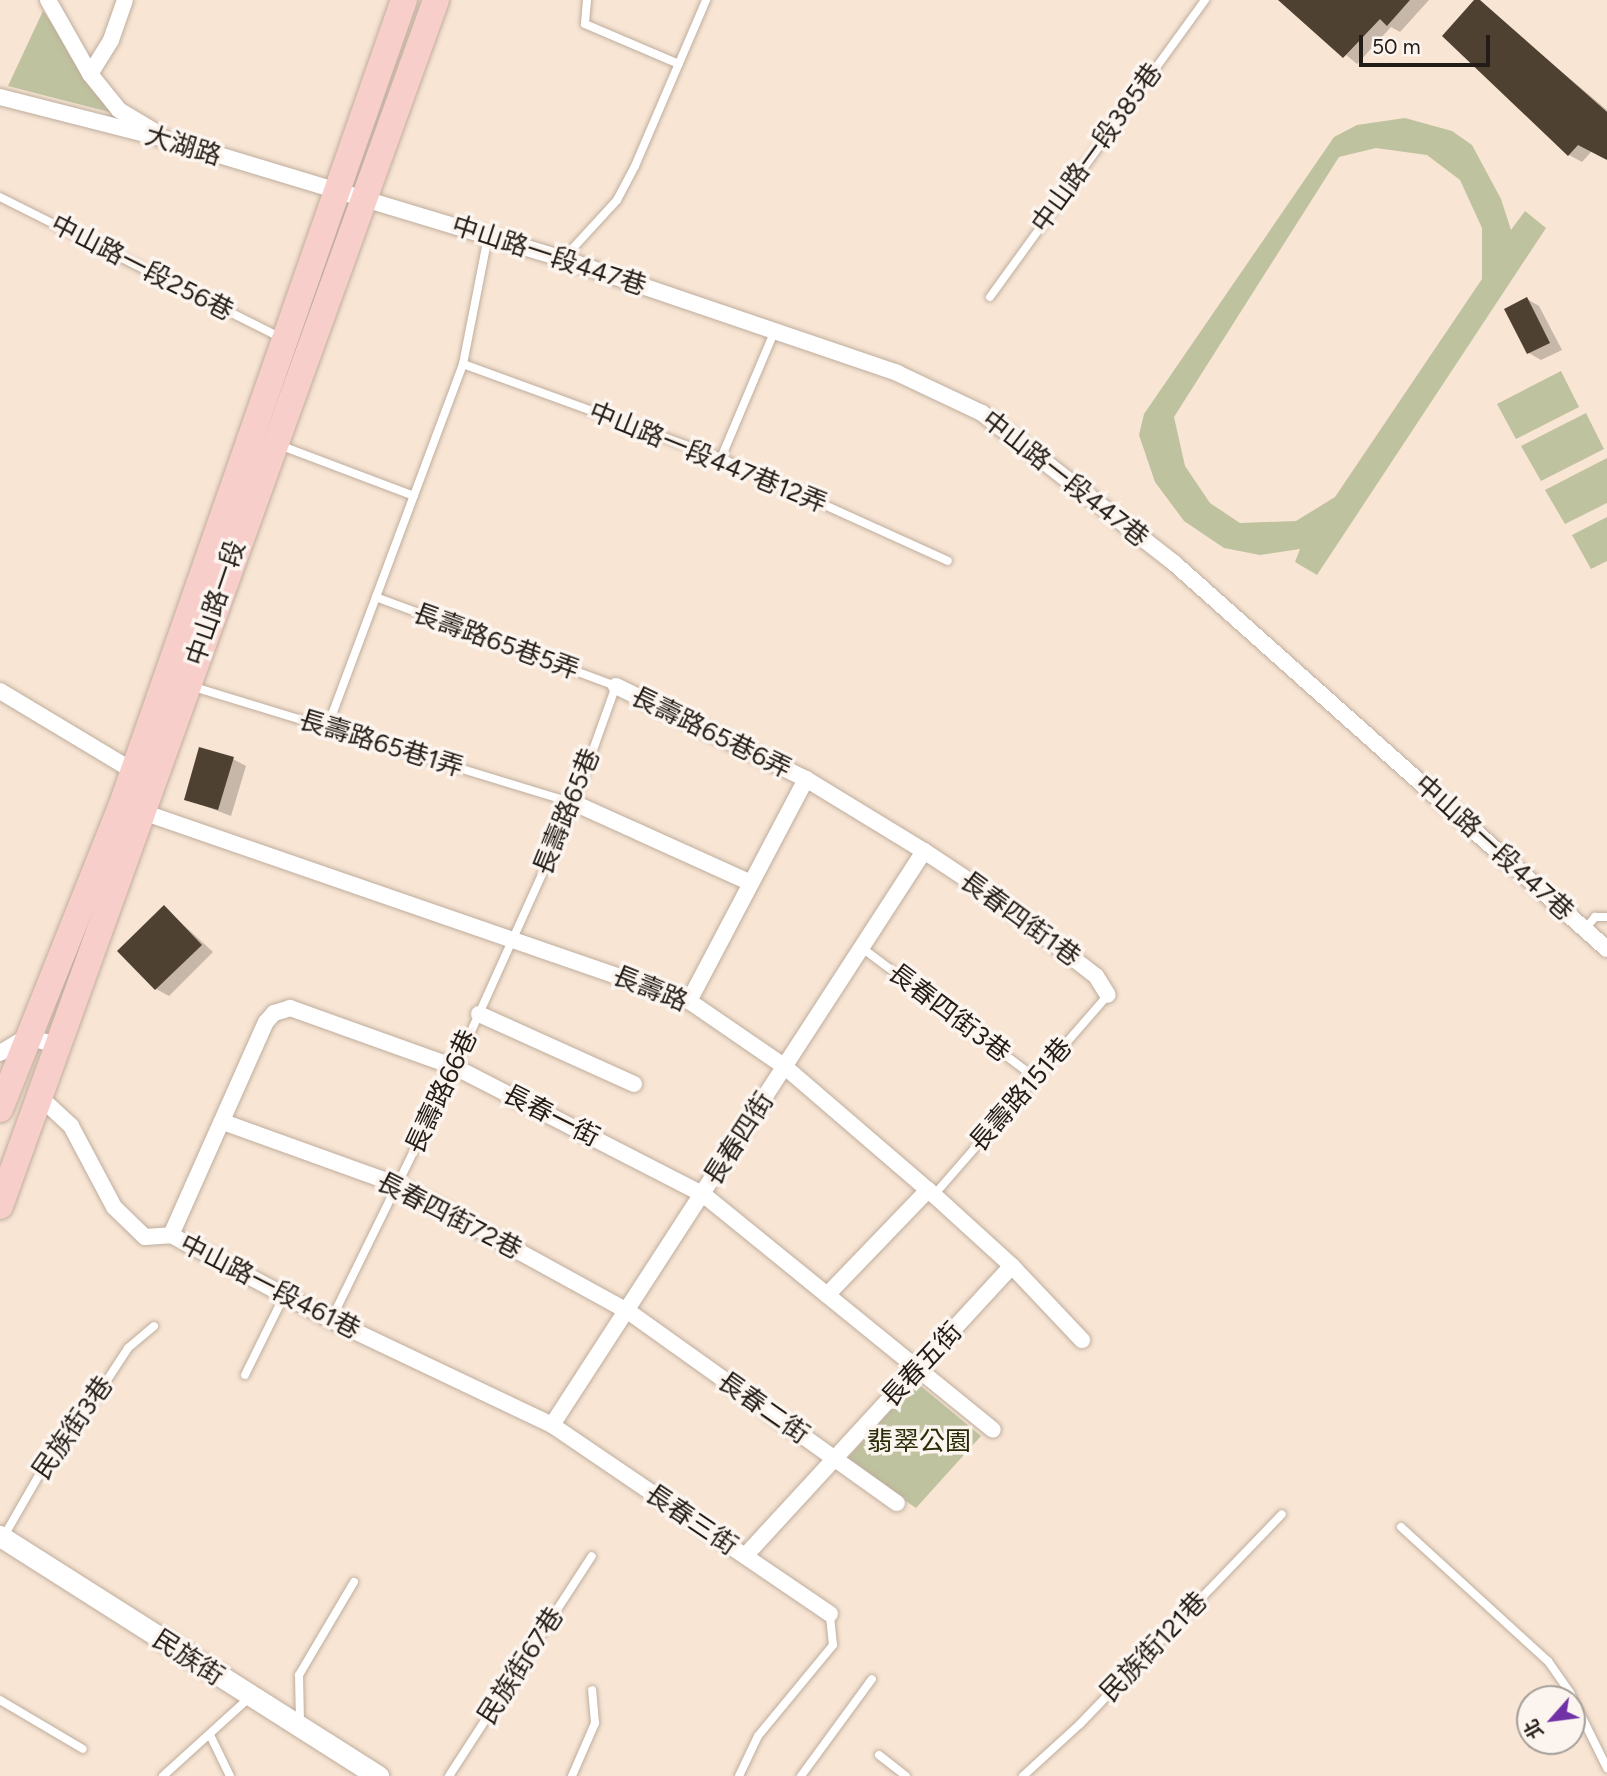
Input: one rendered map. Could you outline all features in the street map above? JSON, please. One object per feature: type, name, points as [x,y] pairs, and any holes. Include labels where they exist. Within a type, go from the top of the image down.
[{"type":"main road","name":"中山路一段","points":[[0,1206],[41,1098],[133,809],[133,771],[404,0]]},
{"type":"main road","name":"中山路一段","points":[[0,1109],[27,1037],[133,809],[187,685],[272,443],[436,0]]},
{"type":"street","points":[[48,0],[90,74],[120,110],[169,140]]},
{"type":"street","points":[[90,74],[111,40],[125,0]]},
{"type":"street","name":"大湖路","points":[[0,97],[169,140],[364,199]]},
{"type":"street","name":"中山路一段447巷","points":[[364,199],[563,259],[775,330],[897,373],[982,413],[1174,563],[1607,949]]},
{"type":"street","name":"長壽路65巷6弄","points":[[616,686],[806,779],[924,851]]},
{"type":"street","points":[[0,691],[133,771]]},
{"type":"street","points":[[689,1001],[806,779]]},
{"type":"street","points":[[574,803],[751,883]]},
{"type":"street","name":"長壽路","points":[[133,809],[514,937],[689,1001],[785,1067],[931,1192],[1013,1266],[1082,1340]]},
{"type":"street","name":"長春四街","points":[[552,1425],[629,1312],[924,851]]},
{"type":"street","name":"長春四街1巷","points":[[924,851],[995,898],[1097,976],[1108,995]]},
{"type":"street","name":"長春一街","points":[[171,1236],[266,1022],[274,1013],[290,1008],[455,1067],[704,1195],[993,1430]]},
{"type":"street","points":[[479,1014],[634,1084]]},
{"type":"street","points":[[0,1053],[27,1037],[57,1045]]},
{"type":"street","name":"中山路一段461巷","points":[[41,1098],[71,1126],[122,1217],[145,1237],[171,1236],[286,1292],[331,1320],[552,1425]]},
{"type":"street","name":"長春四街72巷","points":[[223,1122],[398,1185],[629,1312]]},
{"type":"street","points":[[827,1295],[931,1192]]},
{"type":"street","name":"長春五街","points":[[745,1556],[1013,1266]]},
{"type":"street","name":"長春二街","points":[[629,1312],[897,1503]]},
{"type":"street","name":"長春三街","points":[[552,1425],[830,1615]]},
{"type":"street","name":"民族街","points":[[1,1539],[249,1698],[378,1776]]},
{"type":"lane","points":[[587,0],[585,24],[679,64]]},
{"type":"lane","points":[[563,259],[617,200],[706,0]]},
{"type":"lane","name":"中山路一段385巷","points":[[989,297],[1205,0]]},
{"type":"lane","name":"中山路一段256巷","points":[[0,197],[285,340]]},
{"type":"lane","points":[[327,728],[463,364],[488,236]]},
{"type":"lane","points":[[721,458],[775,330]]},
{"type":"lane","name":"中山路一段447巷12弄","points":[[463,364],[721,458],[948,561]]},
{"type":"lane","points":[[272,443],[414,496]]},
{"type":"lane","name":"長壽路65巷5弄","points":[[376,597],[616,686]]},
{"type":"lane","name":"長壽路65巷1弄","points":[[187,685],[574,803]]},
{"type":"lane","name":"長壽路65巷","points":[[514,937],[574,803],[616,686]]},
{"type":"lane","points":[[1585,929],[1595,917],[1607,917]]},
{"type":"lane","name":"長壽路66巷","points":[[331,1320],[455,1067],[514,937]]},
{"type":"lane","name":"長春四街3巷","points":[[862,948],[1036,1078]]},
{"type":"lane","name":"長壽路151巷","points":[[931,1192],[1108,995]]},
{"type":"lane","points":[[245,1375],[286,1292]]},
{"type":"lane","name":"民族街3巷","points":[[1,1539],[50,1456],[79,1423],[128,1348],[153,1326]]},
{"type":"lane","name":"民族街121巷","points":[[1023,1776],[1080,1724],[1282,1514]]},
{"type":"lane","points":[[1401,1527],[1548,1661],[1570,1693],[1607,1768]]},
{"type":"lane","name":"民族街67巷","points":[[449,1776],[592,1556]]},
{"type":"lane","points":[[300,1729],[299,1675],[354,1582]]},
{"type":"lane","points":[[739,1776],[758,1736],[818,1669],[833,1645],[830,1615]]},
{"type":"lane","points":[[801,1776],[872,1679]]},
{"type":"lane","points":[[572,1776],[595,1723],[592,1690]]},
{"type":"lane","points":[[163,1776],[211,1737],[249,1698]]},
{"type":"lane","points":[[0,1700],[83,1749]]},
{"type":"lane","points":[[211,1737],[230,1776]]},
{"type":"lane","points":[[879,1755],[906,1776]]},
{"type":"green space","points":[[43,11],[113,113],[8,86]]},
{"type":"green space","points":[[1405,118],[1452,131],[1472,145],[1501,199],[1511,230],[1525,211],[1546,228],[1317,575],[1295,562],[1300,549],[1260,555],[1224,548],[1184,521],[1155,482],[1139,435],[1144,414],[1334,137],[1357,125]],"holes":[[[1376,148],[1427,155],[1460,180],[1482,228],[1482,279],[1335,497],[1296,521],[1240,523],[1210,503],[1185,466],[1174,417],[1339,157]]]},
{"type":"green space","points":[[1561,371],[1579,407],[1516,439],[1497,404]]},
{"type":"green space","points":[[1586,413],[1604,449],[1541,481],[1521,446]]},
{"type":"green space","points":[[1607,458],[1607,503],[1565,524],[1545,490]]},
{"type":"green space","points":[[1607,517],[1607,561],[1591,569],[1572,535]]},
{"type":"green space","name":"翡翠公園","points":[[916,1382],[981,1436],[916,1508],[846,1460]]},
{"type":"building","points":[[1278,0],[1410,0],[1387,26],[1380,19],[1343,58]]},
{"type":"building","points":[[1474,0],[1480,0],[1607,112],[1607,160],[1578,145],[1568,156],[1442,36]]},
{"type":"building","points":[[1527,297],[1550,343],[1527,354],[1504,309]]},
{"type":"building","points":[[199,747],[234,757],[218,810],[184,800]]},
{"type":"building","points":[[164,905],[202,945],[155,990],[117,951]]}]
